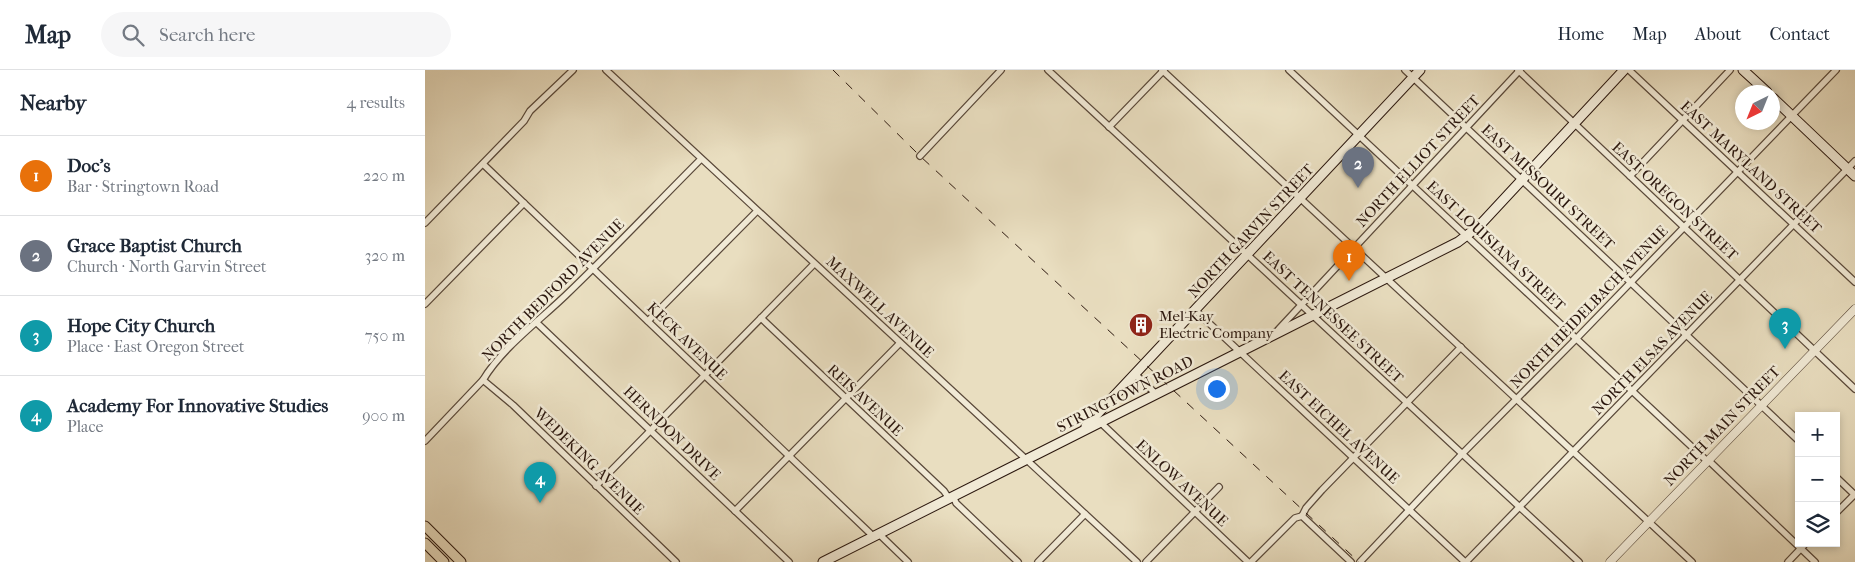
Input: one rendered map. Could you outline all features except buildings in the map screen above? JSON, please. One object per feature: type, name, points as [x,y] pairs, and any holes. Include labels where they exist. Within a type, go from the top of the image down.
[{"type":"main road","name":"NORTH GARVIN STREET","points":[[1081,432],[1420,70]]},
{"type":"main road","name":"STRINGTOWN ROAD","points":[[823,562],[1466,236],[1479,226],[1624,70]]},
{"type":"main road","points":[[1743,70],[1759,85]]},
{"type":"main road","points":[[1780,105],[1855,176]]},
{"type":"main road","points":[[425,526],[461,562]]},
{"type":"main road","points":[[425,543],[444,562]]},
{"type":"street","points":[[425,223],[524,121],[530,112],[573,70]]},
{"type":"street","name":"MAXWELL AVENUE","points":[[606,70],[1137,562]]},
{"type":"street","points":[[920,156],[1001,70]]},
{"type":"street","name":"EAST TENNESSEE STREET","points":[[1048,70],[1579,562]]},
{"type":"street","points":[[1109,127],[1163,70],[1692,562]]},
{"type":"street","name":"EAST LOUISIANA STREET","points":[[1289,70],[1815,562]]},
{"type":"street","name":"EAST MISSOURI STREET","points":[[1405,70],[1795,437]]},
{"type":"street","name":"EAST OREGON STREET","points":[[1519,70],[1855,389]]},
{"type":"street","name":"NORTH ELLIOT STREET","points":[[1273,335],[1519,70]]},
{"type":"street","name":"EAST MARYLAND STREET","points":[[1629,70],[1855,282]]},
{"type":"street","points":[[1630,176],[1730,70]]},
{"type":"street","name":"NORTH HEIDELBACH AVENUE","points":[[1360,562],[1462,454],[1517,400],[1836,70]]},
{"type":"street","name":"NORTH BEDFORD AVENUE","points":[[425,441],[483,380],[490,368],[517,340],[593,268],[701,159]]},
{"type":"street","name":"NORTH ELSAS AVENUE","points":[[1466,562],[1855,162]]},
{"type":"street","name":"KECK AVENUE","points":[[483,164],[789,456],[908,562]]},
{"type":"street","points":[[425,304],[524,203]]},
{"type":"street","points":[[648,321],[757,211]]},
{"type":"street","points":[[596,486],[815,264]]},
{"type":"street","name":"NORTH MAIN STREET","points":[[1610,562],[1855,309]]},
{"type":"street","name":"EAST EICHEL AVENUE","points":[[1195,310],[1466,562]]},
{"type":"street","name":"REIS AVENUE","points":[[761,318],[944,491],[948,498],[956,503],[1018,562]]},
{"type":"street","name":"HERNDON DRIVE","points":[[537,323],[789,562]]},
{"type":"street","points":[[735,511],[900,343]]},
{"type":"street","points":[[1250,562],[1295,518],[1302,516],[1306,508],[1461,348]]},
{"type":"street","points":[[1135,374],[1156,394]]},
{"type":"street","name":"WEDEKING AVENUE","points":[[483,380],[519,411],[676,562]]},
{"type":"street","name":"ENLOW AVENUE","points":[[1100,422],[1250,562]]},
{"type":"street","points":[[1840,481],[1855,494],[1840,509]]},
{"type":"street","points":[[1146,562],[1219,487]]},
{"type":"street","points":[[1039,562],[1085,514]]},
{"type":"street","points":[[1302,516],[1351,562]]},
{"type":"street","points":[[1788,562],[1801,548]]},
{"type":"railway","points":[[833,70],[920,156],[1359,562]]},
{"type":"place","name":"Grace Baptist Church","points":[[1358,188]]},
{"type":"place","name":"Doc's","points":[[1349,281]]},
{"type":"place","name":"Mel-Kay Electric Company","points":[[1141,325]]},
{"type":"place","name":"Hope City Church","points":[[1785,349]]},
{"type":"place","name":"Academy For Innovative Studies","points":[[540,503]]}]
